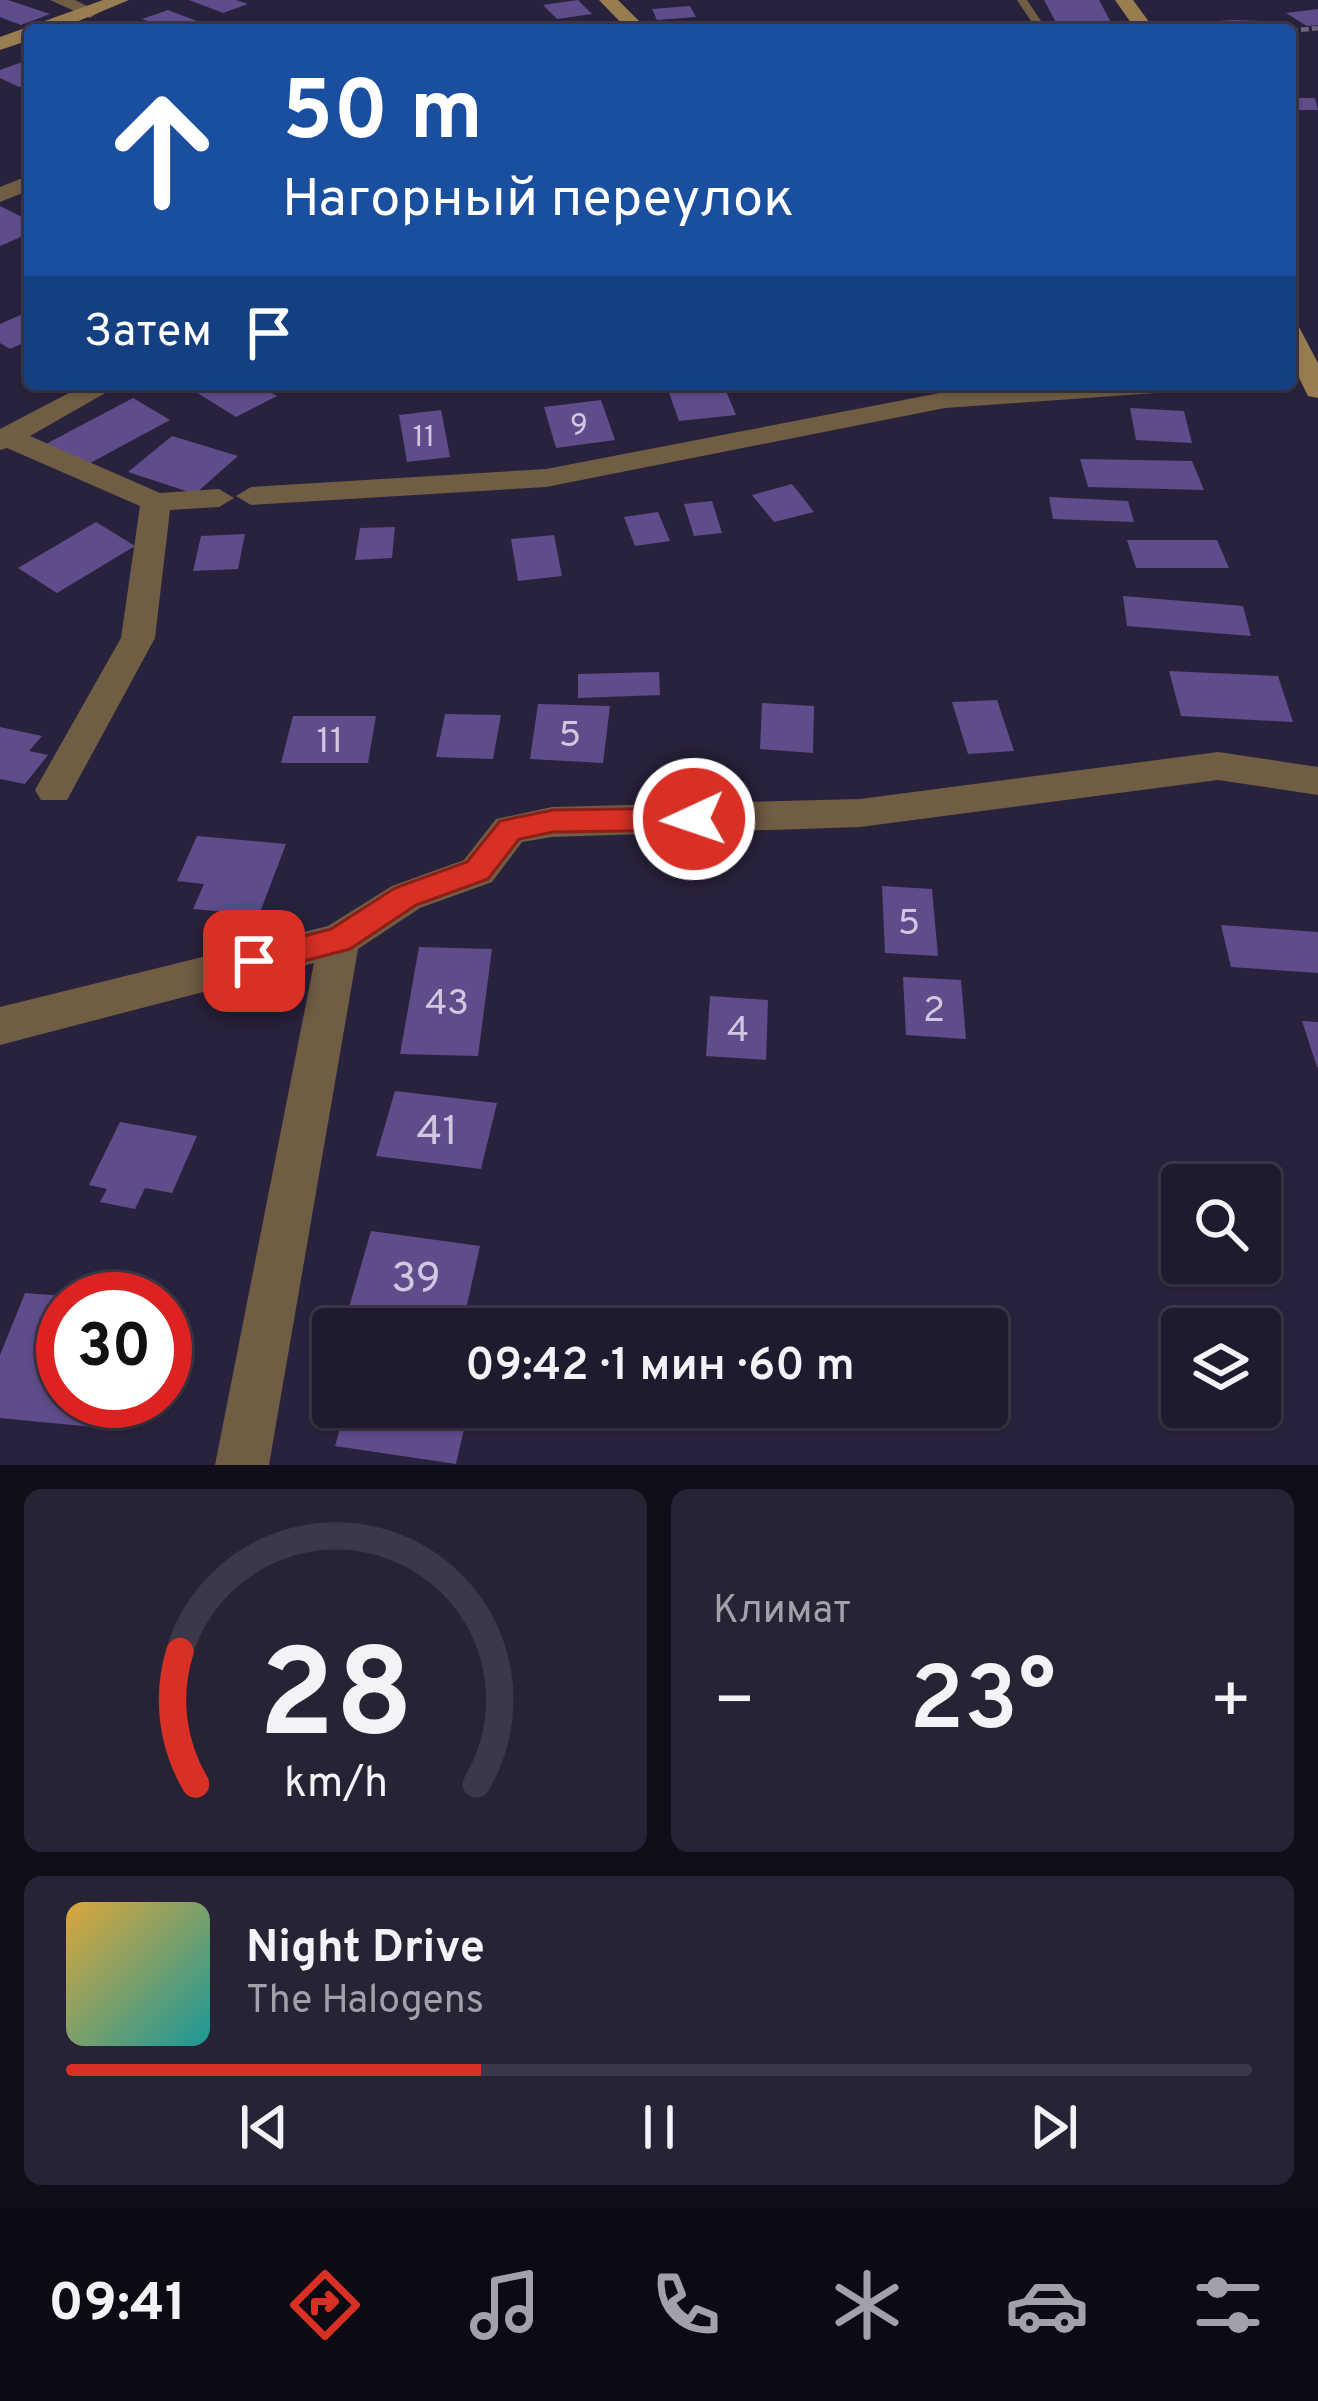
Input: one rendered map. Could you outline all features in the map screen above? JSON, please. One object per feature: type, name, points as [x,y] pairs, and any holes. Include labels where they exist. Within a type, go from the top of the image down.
[{"type":"street","points":[[59,0],[90,12]]},
{"type":"street","points":[[57,24],[120,0]]},
{"type":"street","points":[[608,0],[633,24]]},
{"type":"street","points":[[4,439],[96,390]]},
{"type":"street","points":[[251,496],[546,478],[945,400],[1086,390]]},
{"type":"street","points":[[4,439],[156,502],[219,499]]},
{"type":"street","points":[[54,790],[138,638],[156,502]]},
{"type":"street","points":[[0,1026],[339,940],[406,897],[478,871],[510,829],[553,821],[608,824],[860,813],[1218,766],[1318,781]]},
{"type":"street","points":[[242,1465],[339,940]]},
{"type":"building","points":[[0,0],[50,14],[21,25],[0,17]]},
{"type":"building","points":[[189,0],[236,0],[248,4],[223,13]]},
{"type":"building","points":[[578,0],[592,14],[557,19],[543,5]]},
{"type":"building","points":[[1044,0],[1099,0],[1112,24],[1057,24]]},
{"type":"building","points":[[690,6],[696,17],[657,20],[652,9]]},
{"type":"building","points":[[1318,9],[1318,25],[1307,26],[1286,13]]},
{"type":"building","points":[[168,10],[197,21],[155,24],[142,19]]},
{"type":"building","points":[[1234,20],[1264,24],[1188,24]]},
{"type":"building","points":[[24,63],[24,85],[0,78],[0,70]]},
{"type":"building","points":[[1296,98],[1315,98],[1318,110],[1296,110]]},
{"type":"building","points":[[0,206],[24,218],[24,236],[0,246]]},
{"type":"building","points":[[24,313],[24,343],[10,349],[0,343],[0,324]]},
{"type":"building","points":[[193,390],[266,390],[277,396],[236,417]]},
{"type":"building","points":[[668,390],[726,390],[736,415],[679,421]]},
{"type":"building","points":[[133,398],[170,420],[81,468],[44,445]]},
{"type":"building","points":[[601,400],[615,440],[556,448],[544,407]]},
{"type":"building","points":[[1130,408],[1184,411],[1192,443],[1136,440]]},
{"type":"building","points":[[441,410],[450,457],[407,462],[399,415]]},
{"type":"building","points":[[172,436],[238,456],[195,494],[128,472]]},
{"type":"building","points":[[1080,459],[1192,461],[1204,490],[1088,487]]},
{"type":"building","points":[[792,484],[814,512],[774,522],[752,495]]},
{"type":"building","points":[[1049,497],[1128,501],[1134,522],[1053,519]]},
{"type":"building","points":[[712,501],[722,533],[694,536],[684,504]]},
{"type":"building","points":[[658,512],[670,541],[635,546],[624,517]]},
{"type":"building","points":[[96,522],[135,546],[57,593],[18,568]]},
{"type":"building","points":[[395,527],[392,558],[355,560],[360,528]]},
{"type":"building","points":[[245,534],[238,569],[193,571],[201,536]]},
{"type":"building","points":[[554,535],[562,576],[518,581],[511,539]]},
{"type":"building","points":[[1127,540],[1217,540],[1229,568],[1136,568]]},
{"type":"building","points":[[1123,596],[1243,606],[1251,636],[1127,626]]},
{"type":"building","points":[[1169,671],[1278,676],[1293,722],[1181,716]]},
{"type":"building","points":[[659,672],[660,695],[578,698],[578,674]]},
{"type":"building","points":[[997,700],[1014,751],[968,754],[952,702]]},
{"type":"building","points":[[762,703],[814,706],[813,753],[760,749]]},
{"type":"building","points":[[538,704],[610,706],[603,763],[530,759]]},
{"type":"building","points":[[445,714],[501,715],[493,759],[436,757]]},
{"type":"building","points":[[293,716],[376,716],[368,763],[281,763]]},
{"type":"building","points":[[0,727],[42,736],[29,751],[48,755],[25,784],[0,779]]},
{"type":"building","points":[[197,836],[286,844],[259,915],[193,909],[204,884],[177,881]]},
{"type":"building","points":[[882,886],[932,889],[938,956],[885,953]]},
{"type":"building","points":[[1221,925],[1318,932],[1318,973],[1231,967]]},
{"type":"building","points":[[419,947],[492,949],[478,1056],[400,1054]]},
{"type":"building","points":[[903,977],[961,980],[966,1039],[906,1035]]},
{"type":"building","points":[[710,996],[768,1000],[766,1060],[706,1056]]},
{"type":"building","points":[[1302,1021],[1318,1022],[1318,1067],[1317,1067]]},
{"type":"building","points":[[395,1091],[497,1103],[481,1169],[376,1156]]},
{"type":"building","points":[[120,1122],[197,1136],[172,1193],[145,1188],[135,1209],[100,1202],[107,1189],[89,1185]]},
{"type":"building","points":[[371,1231],[480,1246],[466,1308],[349,1307]]},
{"type":"building","points":[[25,1293],[36,1294],[36,1421],[0,1418],[0,1355]]},
{"type":"building","points":[[340,1428],[464,1428],[456,1464],[335,1446]]},
{"type":"route","points":[[254,961],[339,940],[406,897],[478,871],[510,829],[553,821],[608,824],[694,819]]}]
